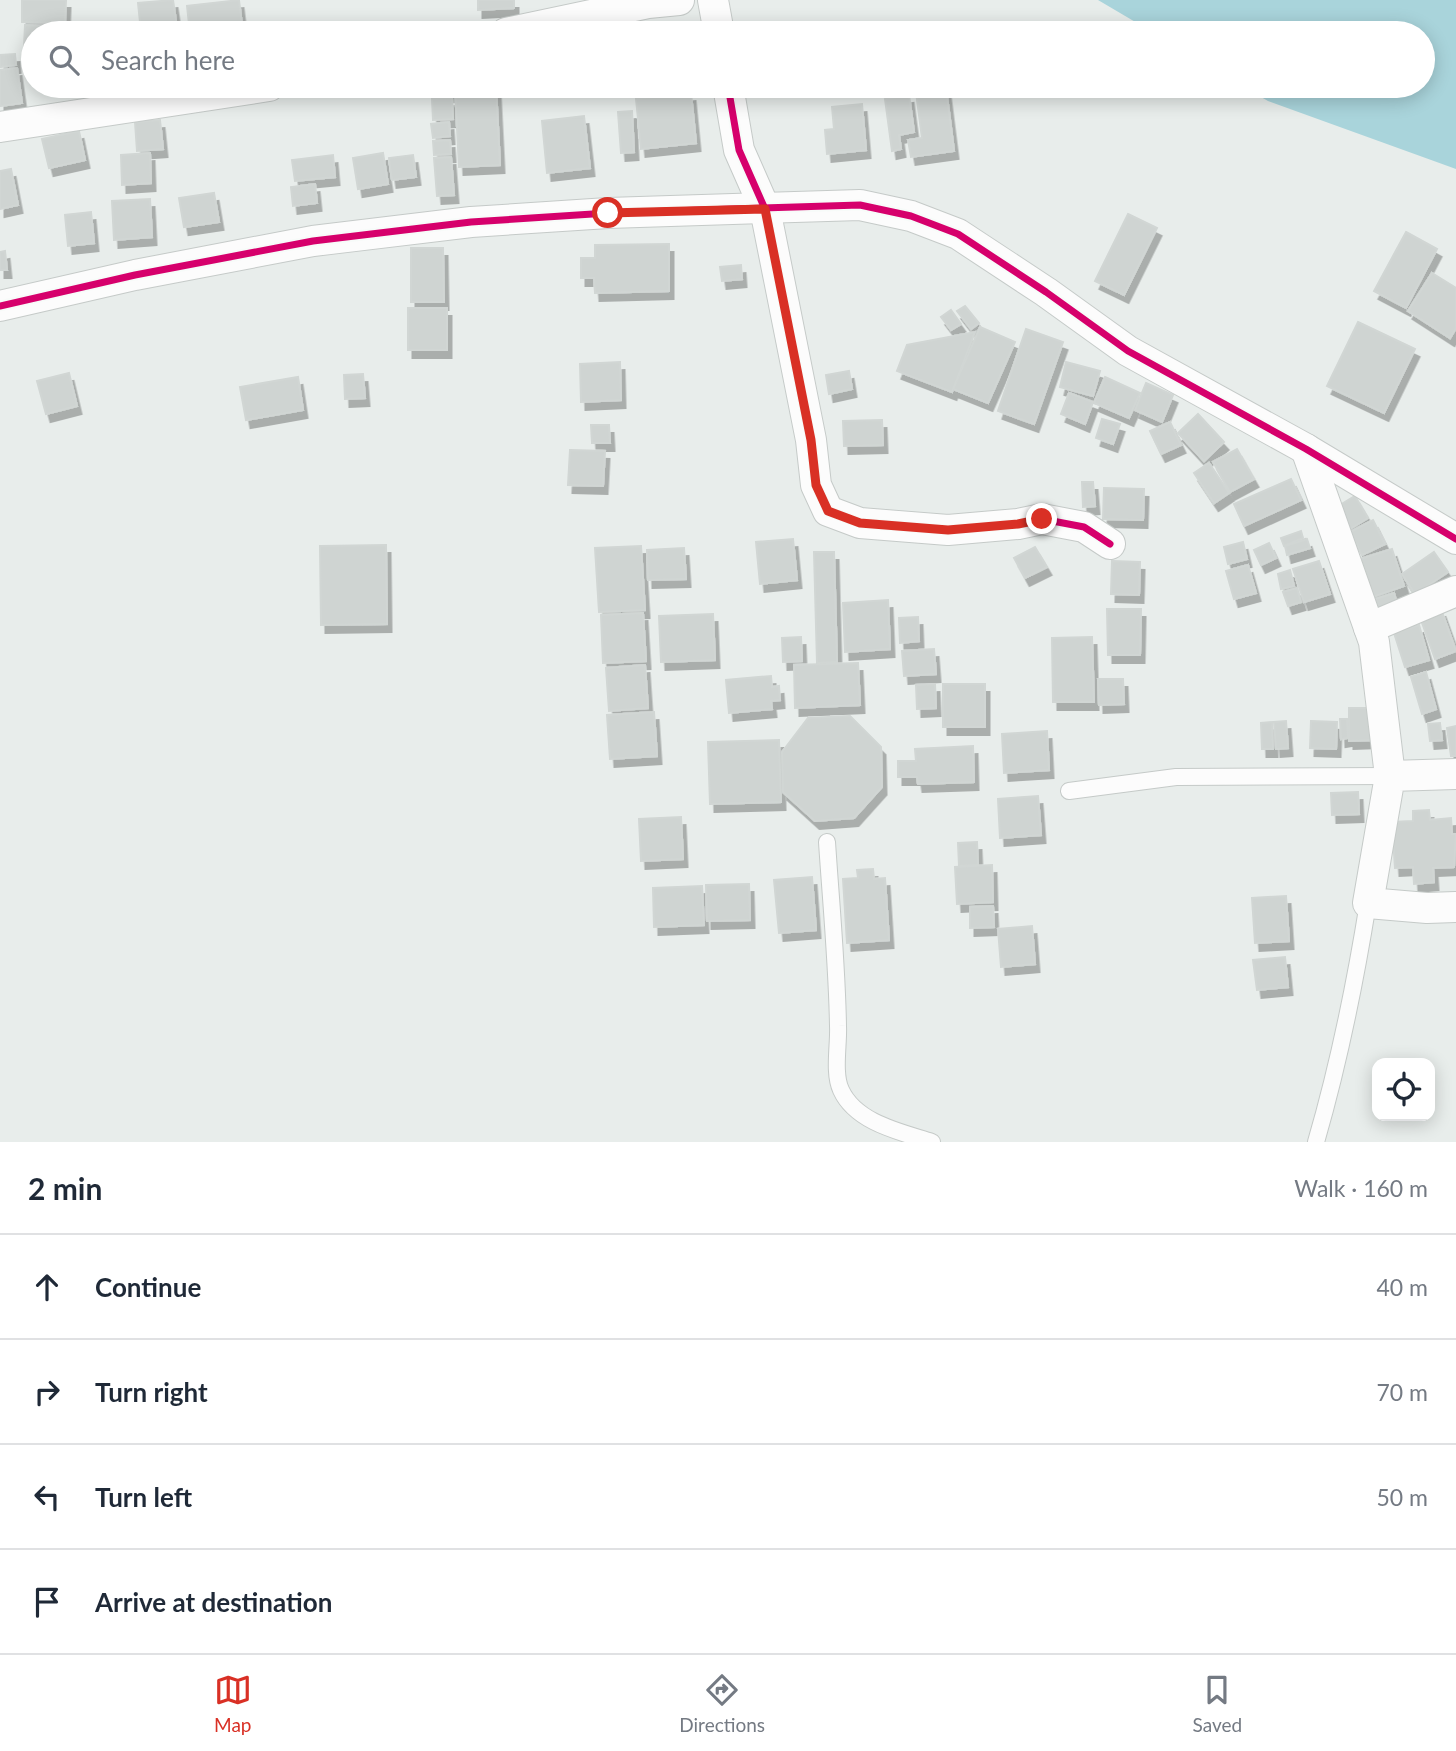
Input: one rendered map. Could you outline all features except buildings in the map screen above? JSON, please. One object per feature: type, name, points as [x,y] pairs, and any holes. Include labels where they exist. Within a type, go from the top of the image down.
[{"type":"street","points":[[534,21],[557,11],[679,0]]},
{"type":"street","points":[[713,0],[717,21]]},
{"type":"street","points":[[0,127],[190,98]]},
{"type":"street","points":[[730,98],[739,150],[765,209],[811,440],[816,485],[828,511],[860,523],[948,530],[1018,524],[1042,519],[1084,527],[1110,544]]},
{"type":"street","points":[[0,306],[135,275],[313,241],[471,222],[608,213],[860,205],[911,216],[958,234],[1046,292],[1128,351],[1455,533]]},
{"type":"street","points":[[1307,449],[1374,642],[1390,776],[1368,903],[1427,908],[1456,907]]},
{"type":"street","points":[[1369,628],[1456,591]]},
{"type":"street","points":[[1390,776],[1456,775]]},
{"type":"lane","points":[[1069,791],[1176,777],[1390,776]]},
{"type":"lane","points":[[827,842],[838,1029],[836,1058],[841,1090],[860,1113],[891,1129],[932,1142]]},
{"type":"lane","points":[[1316,1142],[1334,1078],[1356,980],[1368,903]]},
{"type":"water","points":[[1098,0],[1456,0],[1456,169],[1263,98],[1435,98],[1435,21],[1134,21]]},
{"type":"cycle path","points":[[730,98],[739,150],[765,209],[811,440],[816,485],[828,511],[860,523],[948,530],[1018,524],[1042,519],[1084,527],[1110,544]]},
{"type":"cycle path","points":[[0,306],[135,275],[313,241],[471,222],[608,213],[860,205],[911,216],[958,234],[1046,292],[1128,351],[1306,449],[1456,539]]},
{"type":"route","points":[[608,213],[765,209],[811,440],[816,485],[828,511],[860,523],[948,530],[1018,524],[1042,519]]}]
